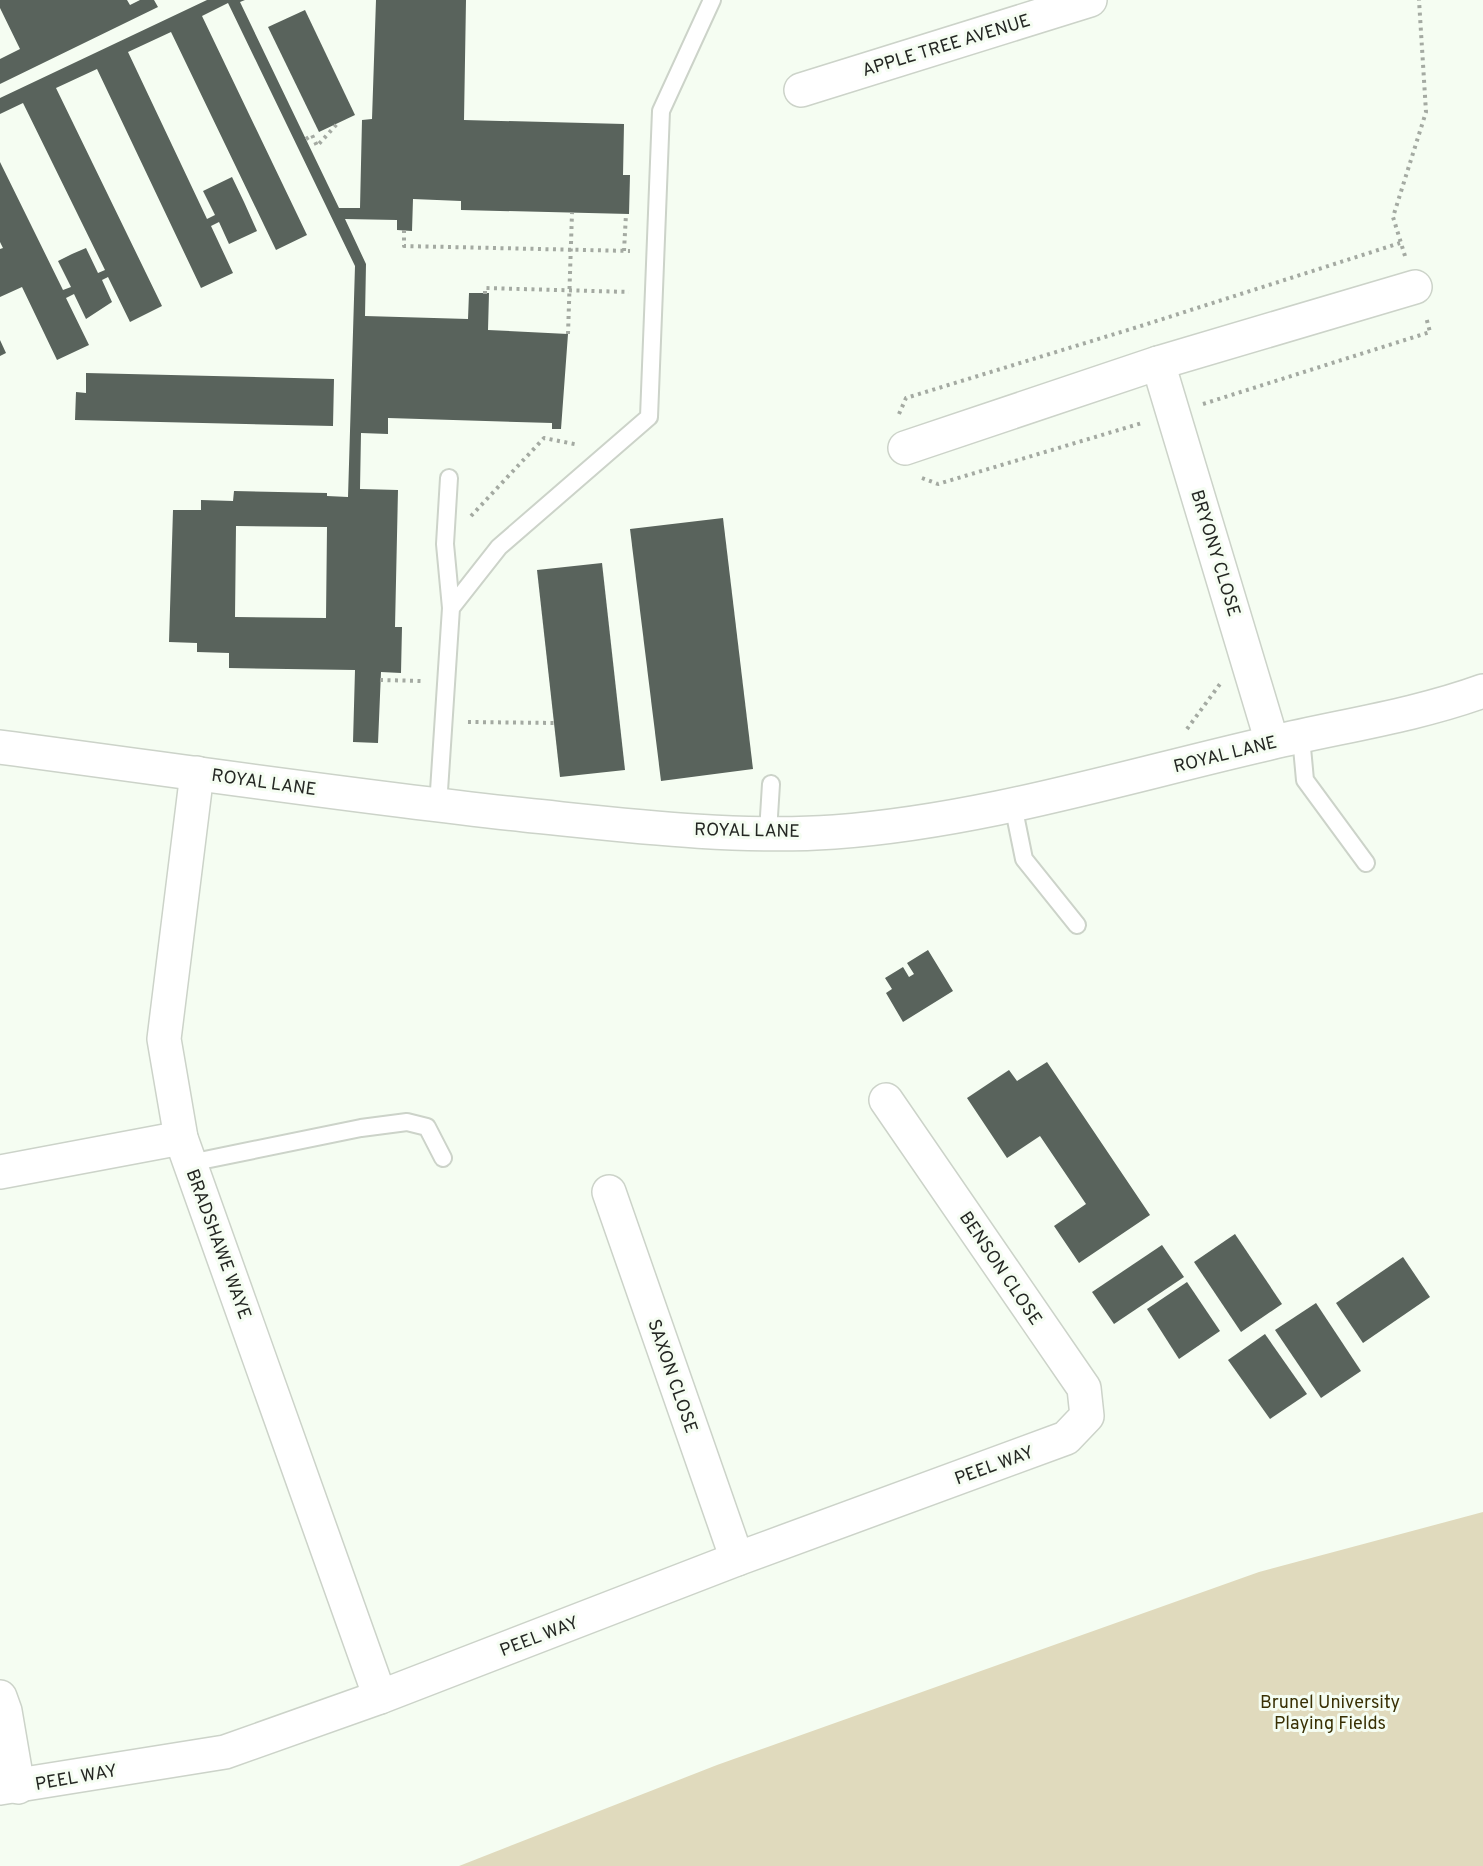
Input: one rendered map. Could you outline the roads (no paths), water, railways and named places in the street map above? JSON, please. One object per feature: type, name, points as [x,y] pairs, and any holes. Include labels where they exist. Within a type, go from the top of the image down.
[{"type":"street","name":"APPLE TREE AVENUE","points":[[801,90],[1090,0]]},
{"type":"street","points":[[905,448],[1158,363],[1416,287]]},
{"type":"street","name":"BRYONY CLOSE","points":[[1158,363],[1245,651],[1286,739]]},
{"type":"street","name":"ROYAL LANE","points":[[0,747],[438,806],[639,827],[833,832],[919,821],[1013,805],[1286,739],[1445,705],[1483,691]]},
{"type":"street","name":"BRADSHAWE WAYE","points":[[197,773],[164,1039],[185,1150],[380,1697]]},
{"type":"street","name":"BENSON CLOSE","points":[[886,1100],[1083,1388],[1087,1416],[1066,1438]]},
{"type":"street","points":[[0,1172],[185,1150]]},
{"type":"street","name":"SAXON CLOSE","points":[[609,1192],[737,1559]]},
{"type":"street","name":"PEEL WAY","points":[[9,1788],[225,1752],[380,1697],[737,1559],[1066,1438]]},
{"type":"street","points":[[0,1697],[5,1711],[9,1788]]},
{"type":"lane","points":[[451,608],[499,547],[649,417],[661,111],[712,0]]},
{"type":"lane","points":[[438,806],[451,608],[446,544],[449,478]]},
{"type":"lane","points":[[1286,739],[1305,780],[1366,863]]},
{"type":"lane","points":[[768,832],[771,784]]},
{"type":"lane","points":[[1013,805],[1024,859],[1077,925]]},
{"type":"lane","points":[[185,1150],[407,1122],[427,1127],[444,1158]]},
{"type":"park label","name":"Brunel University Playing Fields","points":[[1330,1712]]}]
